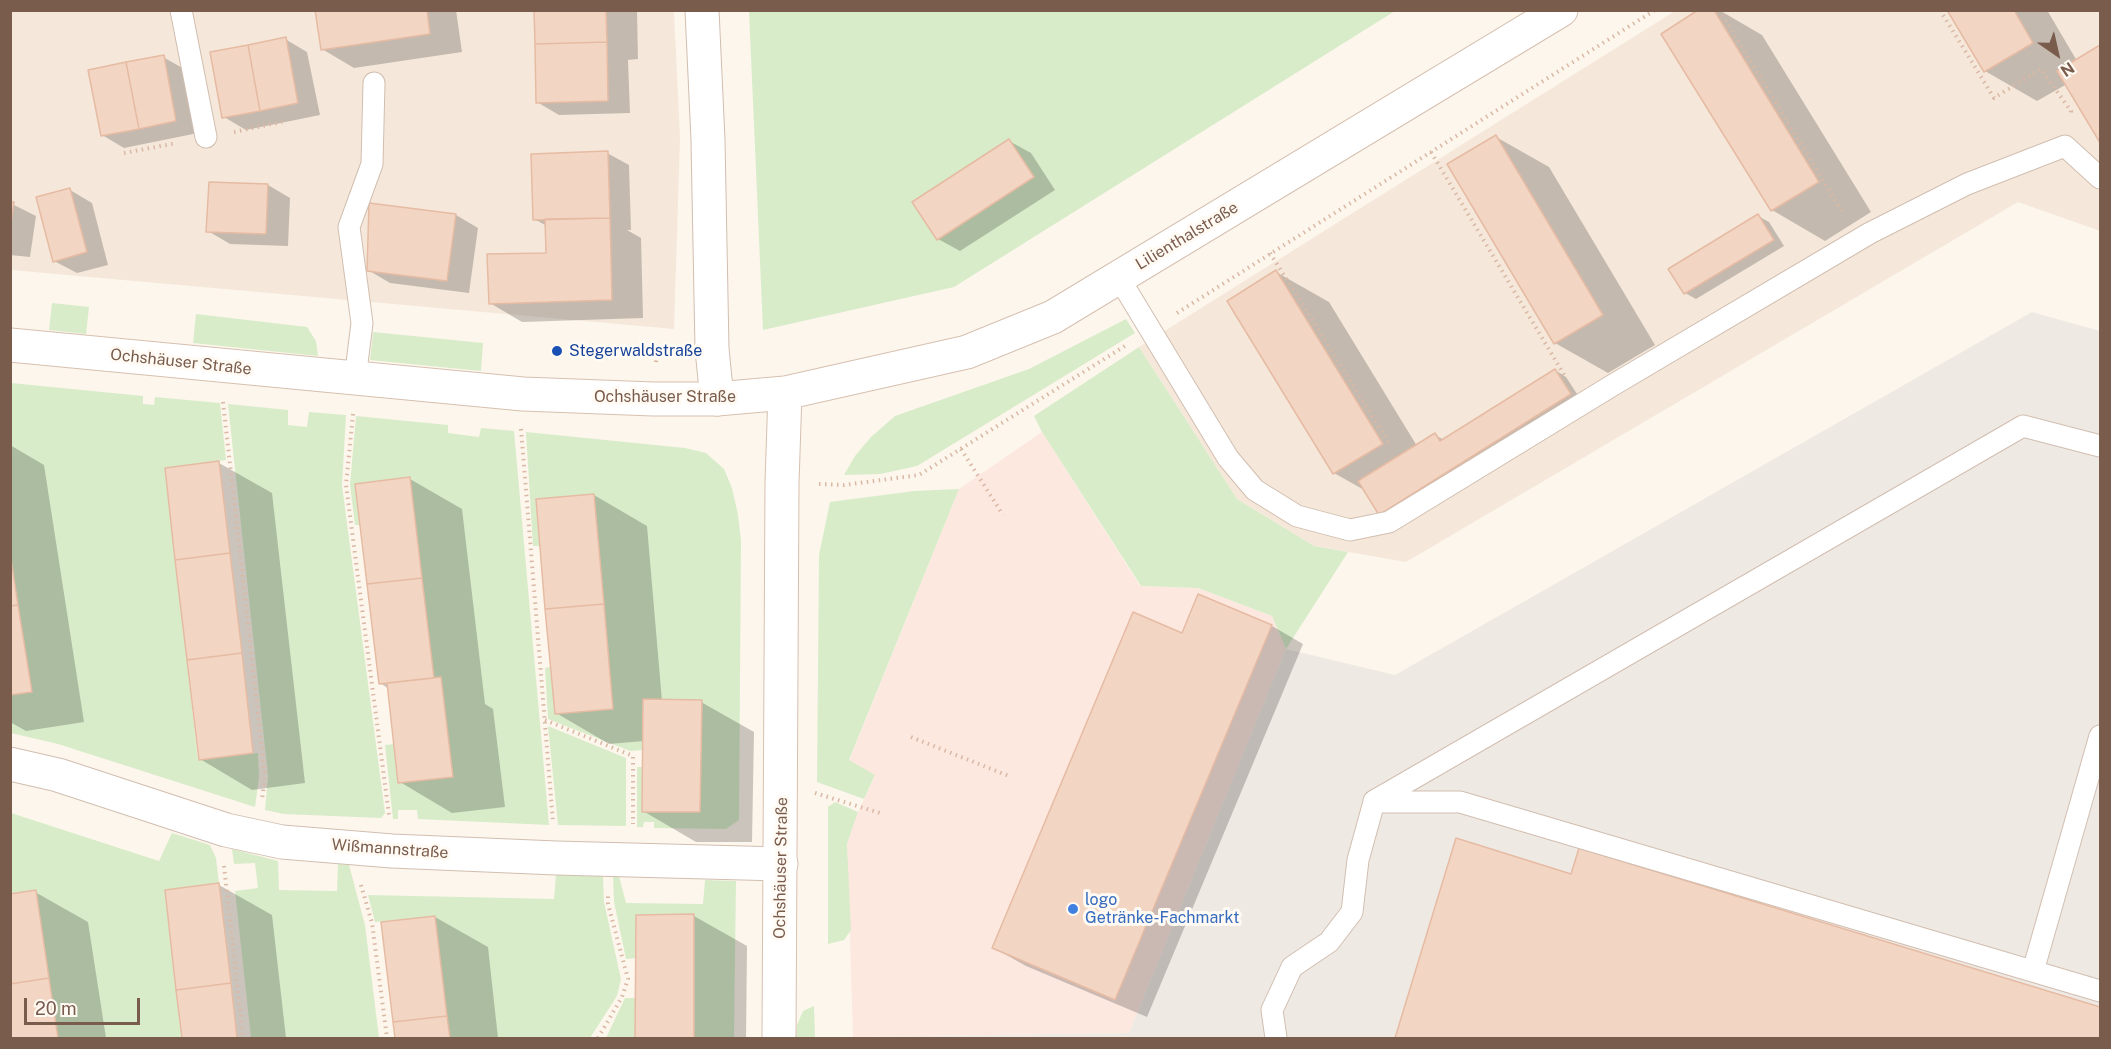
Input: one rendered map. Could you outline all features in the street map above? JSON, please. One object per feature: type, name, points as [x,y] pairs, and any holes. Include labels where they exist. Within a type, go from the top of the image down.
[{"type":"street","points":[[702,10],[708,140],[712,349],[717,399]]},
{"type":"street","name":"Lilienthalstraße","points":[[784,393],[968,352],[1053,318],[1561,10]]},
{"type":"street","name":"Ochshäuser Straße","points":[[10,345],[523,394],[717,399],[784,393],[779,1038]]},
{"type":"street","name":"Wißmannstraße","points":[[10,764],[58,775],[226,830],[282,842],[392,851],[781,864]]},
{"type":"lane","points":[[181,10],[206,137]]},
{"type":"lane","points":[[355,379],[362,323],[349,227],[372,164],[374,82]]},
{"type":"lane","points":[[1119,278],[1228,458],[1255,490],[1297,516],[1350,530],[1389,522],[1860,239],[1967,184],[2065,146],[2100,178]]},
{"type":"lane","points":[[1276,1038],[1272,1010],[1292,967],[1329,942],[1352,912],[1358,860],[1374,802],[2023,426],[2100,447]]},
{"type":"lane","points":[[2033,971],[2100,736]]},
{"type":"lane","points":[[1374,802],[1460,802],[2100,991]]},
{"type":"path","points":[[782,483],[844,484],[919,475],[1655,10]]},
{"type":"path","points":[[1719,10],[1860,239]]},
{"type":"path","points":[[1940,10],[1994,98],[2041,69],[2071,111],[2065,146]]},
{"type":"path","points":[[1431,152],[1582,404]]},
{"type":"path","points":[[1270,253],[1389,443]]},
{"type":"path","points":[[219,366],[265,776],[258,838]]},
{"type":"path","points":[[355,379],[346,485],[392,851]]},
{"type":"path","points":[[523,394],[521,421],[556,858]]},
{"type":"path","points":[[961,449],[1003,515]]},
{"type":"path","points":[[545,720],[633,756],[619,860],[608,904],[628,980],[622,997],[598,1038]]},
{"type":"path","points":[[911,737],[1009,776]]},
{"type":"path","points":[[782,794],[819,793],[880,813]]},
{"type":"path","points":[[226,830],[223,851],[243,1038]]},
{"type":"path","points":[[350,847],[372,923],[387,1038]]},
{"type":"shaded area","points":[[10,11],[674,11],[680,138],[674,329],[11,270]]},
{"type":"shaded area","points":[[1675,11],[2100,11],[2100,231],[2018,202],[1406,562],[1314,546],[1237,499],[1139,347]]},
{"type":"shaded area","points":[[2032,312],[2100,331],[2100,1038],[853,1038],[1129,1033],[1286,649],[1395,675]]},
{"type":"shaded area","points":[[1042,432],[1140,586],[1198,588],[1272,616],[1286,649],[1129,1033],[853,1037],[847,844],[858,812],[875,776],[849,761],[959,489]]},
{"type":"green space","points":[[749,11],[1395,11],[954,287],[763,330]]},
{"type":"green space","points":[[52,303],[89,307],[86,334],[49,330]]},
{"type":"green space","points":[[196,314],[307,327],[316,341],[318,356],[193,343]]},
{"type":"green space","points":[[1126,319],[1135,333],[917,466],[880,474],[844,475],[855,456],[871,437],[895,416],[1029,369]]},
{"type":"green space","points":[[373,332],[483,343],[481,371],[370,360]]},
{"type":"green space","points":[[1139,347],[1237,499],[1314,546],[1348,552],[1286,649],[1272,616],[1198,588],[1141,586],[1034,416]]},
{"type":"green space","points":[[11,383],[143,396],[143,404],[154,405],[155,397],[220,403],[226,460],[165,468],[198,760],[258,753],[259,777],[255,807],[58,744],[11,733],[11,695],[32,692],[10,552]]},
{"type":"green space","points":[[228,404],[288,410],[288,425],[307,427],[309,412],[346,415],[342,485],[385,813],[381,818],[284,814],[265,810],[268,776]]},
{"type":"green space","points":[[356,416],[448,425],[448,433],[479,437],[481,428],[514,431],[549,825],[418,819],[417,810],[398,810],[398,819],[393,819],[385,745],[394,744],[398,783],[453,777],[441,677],[434,678],[410,478],[356,484],[360,525],[355,525],[350,485]]},
{"type":"green space","points":[[526,432],[685,448],[706,453],[724,469],[732,488],[741,540],[739,820],[726,829],[654,828],[654,822],[644,822],[643,827],[637,827],[637,767],[642,767],[642,812],[700,812],[701,700],[643,750],[630,751],[548,719],[545,668],[550,667],[555,714],[613,709],[594,494],[536,499],[540,546],[533,546]]},
{"type":"green space","points":[[959,489],[849,760],[875,775],[864,799],[817,782],[819,555],[830,502],[914,491]]},
{"type":"green space","points":[[548,726],[626,758],[626,826],[558,825]]},
{"type":"green space","points":[[835,802],[858,812],[847,844],[851,930],[844,940],[828,944],[828,807]]},
{"type":"green space","points":[[11,813],[159,861],[172,833],[210,845],[216,858],[219,883],[165,890],[182,1038],[58,1038],[36,890],[11,894]]},
{"type":"green space","points":[[232,849],[278,861],[279,890],[337,891],[338,864],[349,865],[365,925],[379,1038],[251,1038],[235,891],[258,888],[255,863],[234,864]]},
{"type":"green space","points":[[556,874],[603,876],[604,902],[621,979],[617,996],[590,1038],[450,1038],[435,916],[375,922],[368,895],[554,899]]},
{"type":"green space","points":[[613,876],[619,876],[626,903],[703,904],[705,880],[736,881],[734,1038],[694,1038],[694,914],[637,915],[636,958],[626,959],[614,902]]},
{"type":"green space","points":[[625,998],[635,998],[635,1038],[606,1038]]},
{"type":"green space","points":[[814,1006],[815,1038],[796,1038],[797,1025],[803,1011]]},
{"type":"building","points":[[315,10],[427,10],[430,34],[321,50]]},
{"type":"building","points":[[534,10],[606,10],[607,42],[535,44]]},
{"type":"building","points":[[1698,10],[1714,10],[1819,182],[1771,211],[1661,34]]},
{"type":"building","points":[[1947,10],[2014,10],[2033,43],[1984,72]]},
{"type":"building","points":[[286,37],[298,103],[260,111],[248,45]]},
{"type":"building","points":[[607,42],[608,101],[536,103],[535,44]]},
{"type":"building","points":[[248,45],[260,111],[222,118],[210,52]]},
{"type":"building","points":[[2100,45],[2100,140],[2099,141],[2057,71]]},
{"type":"building","points":[[164,55],[176,121],[139,129],[126,62]]},
{"type":"building","points":[[126,62],[139,129],[101,136],[88,70]]},
{"type":"building","points":[[1496,135],[1603,315],[1554,344],[1447,164]]},
{"type":"building","points":[[1009,139],[1034,177],[937,240],[912,202]]},
{"type":"building","points":[[608,151],[610,218],[533,220],[531,154]]},
{"type":"building","points":[[209,182],[268,184],[266,234],[206,232]]},
{"type":"building","points":[[70,188],[87,252],[53,262],[36,197]]},
{"type":"building","points":[[10,202],[14,202],[10,230]]},
{"type":"building","points":[[369,203],[456,214],[447,281],[367,271]]},
{"type":"building","points":[[1758,214],[1774,240],[1684,294],[1668,269]]},
{"type":"building","points":[[610,218],[612,300],[489,304],[487,254],[546,253],[545,219]]},
{"type":"building","points":[[1276,270],[1383,444],[1333,474],[1227,301]]},
{"type":"building","points":[[1555,369],[1571,394],[1379,515],[1358,481],[1435,433],[1440,441]]},
{"type":"building","points":[[219,461],[230,553],[175,560],[165,468]]},
{"type":"building","points":[[410,477],[422,578],[367,584],[355,484]]},
{"type":"building","points":[[594,494],[604,604],[545,609],[536,499]]},
{"type":"building","points":[[10,552],[18,605],[10,606]]},
{"type":"building","points":[[230,553],[242,653],[187,660],[175,560]]},
{"type":"building","points":[[422,578],[434,678],[379,684],[367,584]]},
{"type":"building","points":[[1198,594],[1272,625],[1115,1000],[992,948],[1133,612],[1182,633]]},
{"type":"building","points":[[604,604],[613,709],[555,714],[545,609]]},
{"type":"building","points":[[18,605],[32,692],[10,695],[10,606]]},
{"type":"building","points":[[242,653],[253,753],[199,760],[187,660]]},
{"type":"building","points":[[441,677],[453,777],[398,783],[387,683]]},
{"type":"building","points":[[643,699],[702,700],[700,812],[642,812]]},
{"type":"building","points":[[1456,838],[1571,874],[1579,848],[2100,1007],[2100,1038],[1395,1038]]},
{"type":"building","points":[[219,883],[231,983],[176,990],[165,890]]},
{"type":"building","points":[[36,890],[49,978],[10,984],[10,894]]},
{"type":"building","points":[[694,914],[694,1038],[635,1038],[636,915]]},
{"type":"building","points":[[435,916],[447,1016],[393,1022],[381,922]]},
{"type":"building","points":[[49,978],[58,1038],[10,1038],[10,984]]},
{"type":"building","points":[[231,983],[237,1038],[182,1038],[176,990]]},
{"type":"building","points":[[447,1016],[450,1038],[395,1038],[393,1022]]},
{"type":"place","name":"Stegerwaldstraße","points":[[557,351]]},
{"type":"place","name":"logo Getränke-Fachmarkt","points":[[1073,909]]}]
